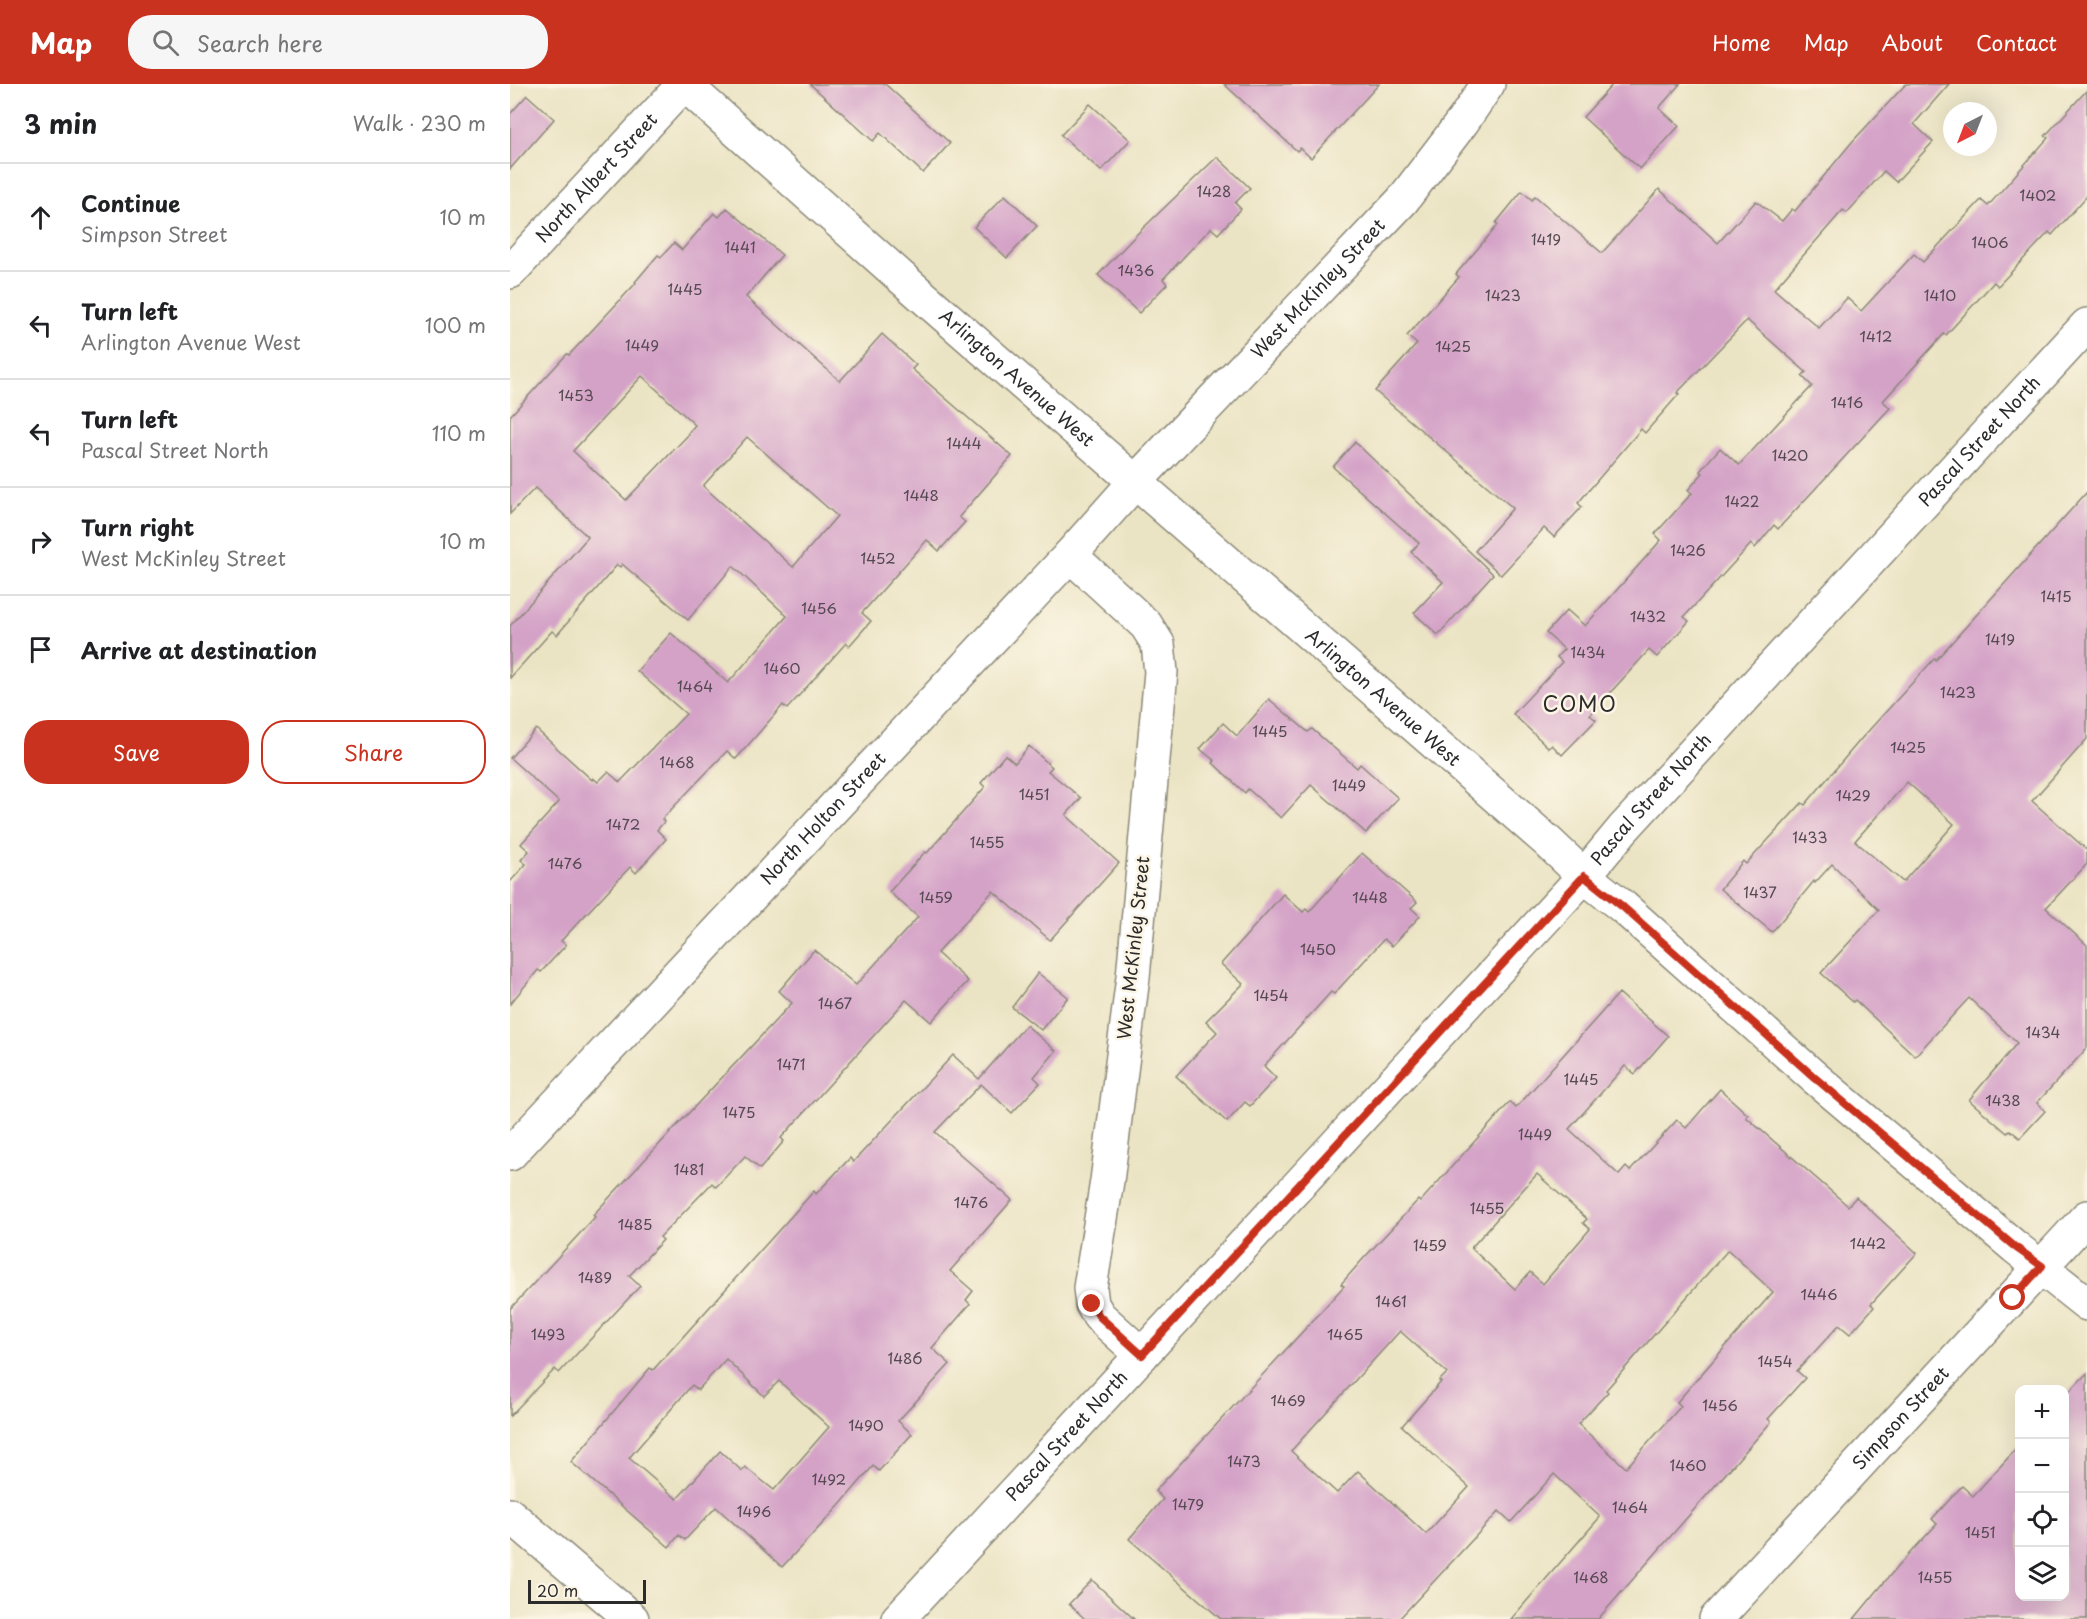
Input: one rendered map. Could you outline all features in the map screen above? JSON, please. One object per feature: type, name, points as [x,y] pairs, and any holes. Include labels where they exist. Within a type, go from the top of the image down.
[{"type":"street","name":"North Albert Street","points":[[510,272],[684,84]]},
{"type":"street","name":"Arlington Avenue West","points":[[684,84],[1814,1077],[2015,1247],[2042,1266],[2087,1304]]},
{"type":"street","name":"West McKinley Street","points":[[1135,482],[1402,201],[1488,84]]},
{"type":"street","name":"Pascal Street North","points":[[898,1619],[1584,876],[1623,829],[2087,325]]},
{"type":"street","name":"North Holton Street","points":[[510,1154],[1070,555],[1135,482]]},
{"type":"street","name":"West McKinley Street","points":[[1070,555],[1146,625],[1158,644],[1161,672],[1133,977],[1104,1203],[1090,1288],[1092,1304],[1099,1316],[1142,1355]]},
{"type":"street","name":"Simpson Street","points":[[1716,1619],[2087,1217]]},
{"type":"street","points":[[510,1515],[632,1619]]},
{"type":"building","points":[[810,84],[885,84],[950,143],[923,173],[880,133],[873,141]]},
{"type":"building","points":[[1224,84],[1379,84],[1311,158],[1300,148],[1297,151]]},
{"type":"building","points":[[1613,84],[1680,84],[1659,108],[1679,126],[1640,169],[1583,117]]},
{"type":"building","points":[[1906,84],[1949,84],[1914,124],[1933,142],[1896,182],[1884,171],[1847,213],[1843,210],[1774,289],[1819,328],[1847,298],[1861,311],[1914,254],[1923,262],[1981,200],[1988,206],[2048,138],[2045,136],[2087,90],[2087,196],[2052,235],[2049,232],[1998,286],[1994,282],[1946,335],[1944,334],[1883,401],[1890,408],[1778,529],[1774,525],[1755,548],[1751,544],[1684,617],[1689,621],[1657,657],[1649,650],[1590,715],[1596,720],[1562,755],[1552,745],[1549,748],[1513,714],[1562,662],[1557,657],[1564,649],[1546,633],[1567,610],[1585,626],[1661,540],[1655,534],[1692,493],[1688,490],[1703,473],[1700,471],[1720,448],[1739,465],[1812,386],[1802,376],[1806,372],[1747,320],[1677,393],[1679,394],[1645,433],[1641,429],[1578,503],[1582,507],[1554,537],[1544,528],[1501,575],[1475,551],[1513,508],[1375,391],[1417,344],[1407,336],[1459,277],[1456,274],[1498,225],[1496,223],[1522,191],[1532,200],[1535,196],[1602,253],[1659,189],[1718,243],[1756,201],[1782,221],[1792,209],[1795,211],[1852,142]]},
{"type":"building","points":[[527,95],[554,119],[510,169],[510,114]]},
{"type":"building","points":[[1090,104],[1130,140],[1101,171],[1061,135]]},
{"type":"building","points":[[1217,157],[1250,188],[1235,203],[1241,209],[1218,234],[1211,228],[1163,279],[1167,284],[1139,313],[1098,275]]},
{"type":"building","points":[[1005,195],[1037,226],[1007,258],[974,227]]},
{"type":"building","points":[[727,208],[782,255],[746,297],[840,381],[882,334],[916,365],[912,369],[1012,456],[959,517],[965,522],[939,551],[927,540],[862,613],[871,621],[849,646],[846,643],[787,709],[783,705],[736,759],[727,751],[662,819],[664,822],[657,830],[666,839],[636,873],[630,867],[561,941],[566,945],[541,972],[538,970],[510,1004],[510,882],[526,864],[521,860],[529,851],[521,844],[559,802],[510,758],[536,729],[592,780],[593,778],[598,782],[608,772],[620,782],[686,714],[637,671],[671,633],[728,683],[787,616],[733,566],[688,620],[622,564],[620,567],[617,565],[557,635],[552,631],[510,678],[510,626],[588,537],[535,488],[510,514],[510,416],[636,283],[658,255],[661,257],[674,243],[682,250],[714,213],[719,217]],"holes":[[[642,376],[695,425],[626,500],[573,451]],[[747,437],[837,516],[793,567],[703,486]]]},
{"type":"building","points":[[1355,442],[1493,574],[1438,635],[1414,613],[1443,582],[1411,552],[1419,543],[1333,467]]},
{"type":"building","points":[[2087,492],[2087,739],[2032,801],[2087,850],[2087,864],[2046,908],[2087,945],[2087,1048],[2037,1103],[2045,1111],[2020,1138],[2010,1130],[2007,1133],[1969,1100],[2017,1043],[1969,998],[1915,1056],[1855,1000],[1853,1002],[1821,973],[1879,910],[1832,864],[1815,883],[1814,881],[1772,932],[1720,889],[1743,861],[1746,864],[1802,803],[1805,805],[1861,739],[1935,658],[1936,660]],"holes":[[[1907,782],[1954,824],[1903,882],[1855,841]]]},
{"type":"building","points":[[1269,699],[1308,732],[1312,729],[1357,768],[1360,764],[1398,798],[1366,833],[1311,785],[1281,818],[1248,789],[1245,793],[1213,763],[1215,761],[1200,749],[1223,723],[1237,736]]},
{"type":"building","points":[[1029,746],[1052,767],[1048,771],[1081,798],[1066,815],[1119,863],[1050,940],[993,891],[937,953],[968,981],[931,1022],[906,1000],[781,1138],[784,1141],[760,1169],[745,1156],[716,1187],[712,1183],[660,1237],[663,1240],[629,1276],[640,1286],[559,1373],[555,1369],[510,1416],[510,1309],[595,1217],[593,1215],[792,1003],[779,991],[814,950],[856,985],[918,917],[889,892],[985,787],[981,783],[1005,755],[1015,763]]},
{"type":"building","points":[[1362,853],[1417,902],[1411,908],[1420,916],[1392,946],[1384,939],[1334,994],[1331,992],[1264,1066],[1276,1078],[1250,1106],[1245,1102],[1227,1122],[1176,1076],[1217,1032],[1206,1021],[1243,984],[1221,964],[1283,894],[1303,912],[1306,909],[1309,912]]},
{"type":"building","points":[[1038,973],[1068,997],[1041,1030],[1012,1007]]},
{"type":"building","points":[[1619,993],[1668,1036],[1635,1074],[1625,1066],[1569,1129],[1619,1175],[1626,1167],[1630,1171],[1677,1120],[1686,1128],[1720,1089],[1748,1115],[1746,1117],[1848,1206],[1856,1197],[1917,1253],[1871,1304],[1874,1307],[1850,1334],[1839,1325],[1797,1371],[1805,1378],[1768,1419],[1771,1422],[1598,1619],[1511,1619],[1600,1517],[1554,1474],[1511,1522],[1499,1511],[1399,1619],[1221,1619],[1129,1539],[1163,1499],[1155,1491],[1344,1286],[1341,1284],[1363,1259],[1418,1200],[1420,1202],[1510,1102],[1516,1108]],"holes":[[[1537,1174],[1587,1219],[1583,1223],[1590,1229],[1543,1284],[1530,1272],[1515,1289],[1471,1248]],[[1728,1250],[1773,1292],[1677,1402],[1681,1406],[1626,1468],[1578,1424],[1608,1392],[1606,1390]],[[1400,1331],[1447,1373],[1402,1426],[1469,1487],[1426,1534],[1358,1471],[1337,1493],[1291,1451]]]},
{"type":"building","points":[[1026,1025],[1056,1051],[1034,1077],[1040,1083],[1012,1113],[981,1084],[935,1132],[1012,1200],[950,1271],[973,1291],[966,1300],[970,1304],[932,1348],[950,1364],[898,1421],[912,1434],[879,1471],[873,1466],[782,1567],[716,1507],[685,1540],[679,1535],[669,1547],[571,1462],[650,1368],[653,1370],[814,1191],[816,1194],[850,1158],[853,1162],[953,1055],[979,1079]],"holes":[[[726,1359],[764,1396],[779,1381],[829,1427],[774,1490],[745,1467],[742,1471],[720,1451],[677,1499],[629,1458],[692,1385],[698,1390]]]},
{"type":"building","points":[[2087,1373],[2087,1619],[1854,1619],[1897,1567],[1937,1524],[1932,1519],[1962,1486],[1973,1496],[2015,1450],[2015,1601],[2069,1601],[2069,1392]]},
{"type":"building","points":[[1092,1580],[1134,1619],[1085,1619],[1069,1604]]},
{"type":"district","name":"COMO","points":[[1580,705]]},
{"type":"route","points":[[1092,1304],[1099,1316],[1142,1355],[1584,876],[1623,907],[1814,1077],[2015,1247],[2042,1266],[2013,1298]]}]
